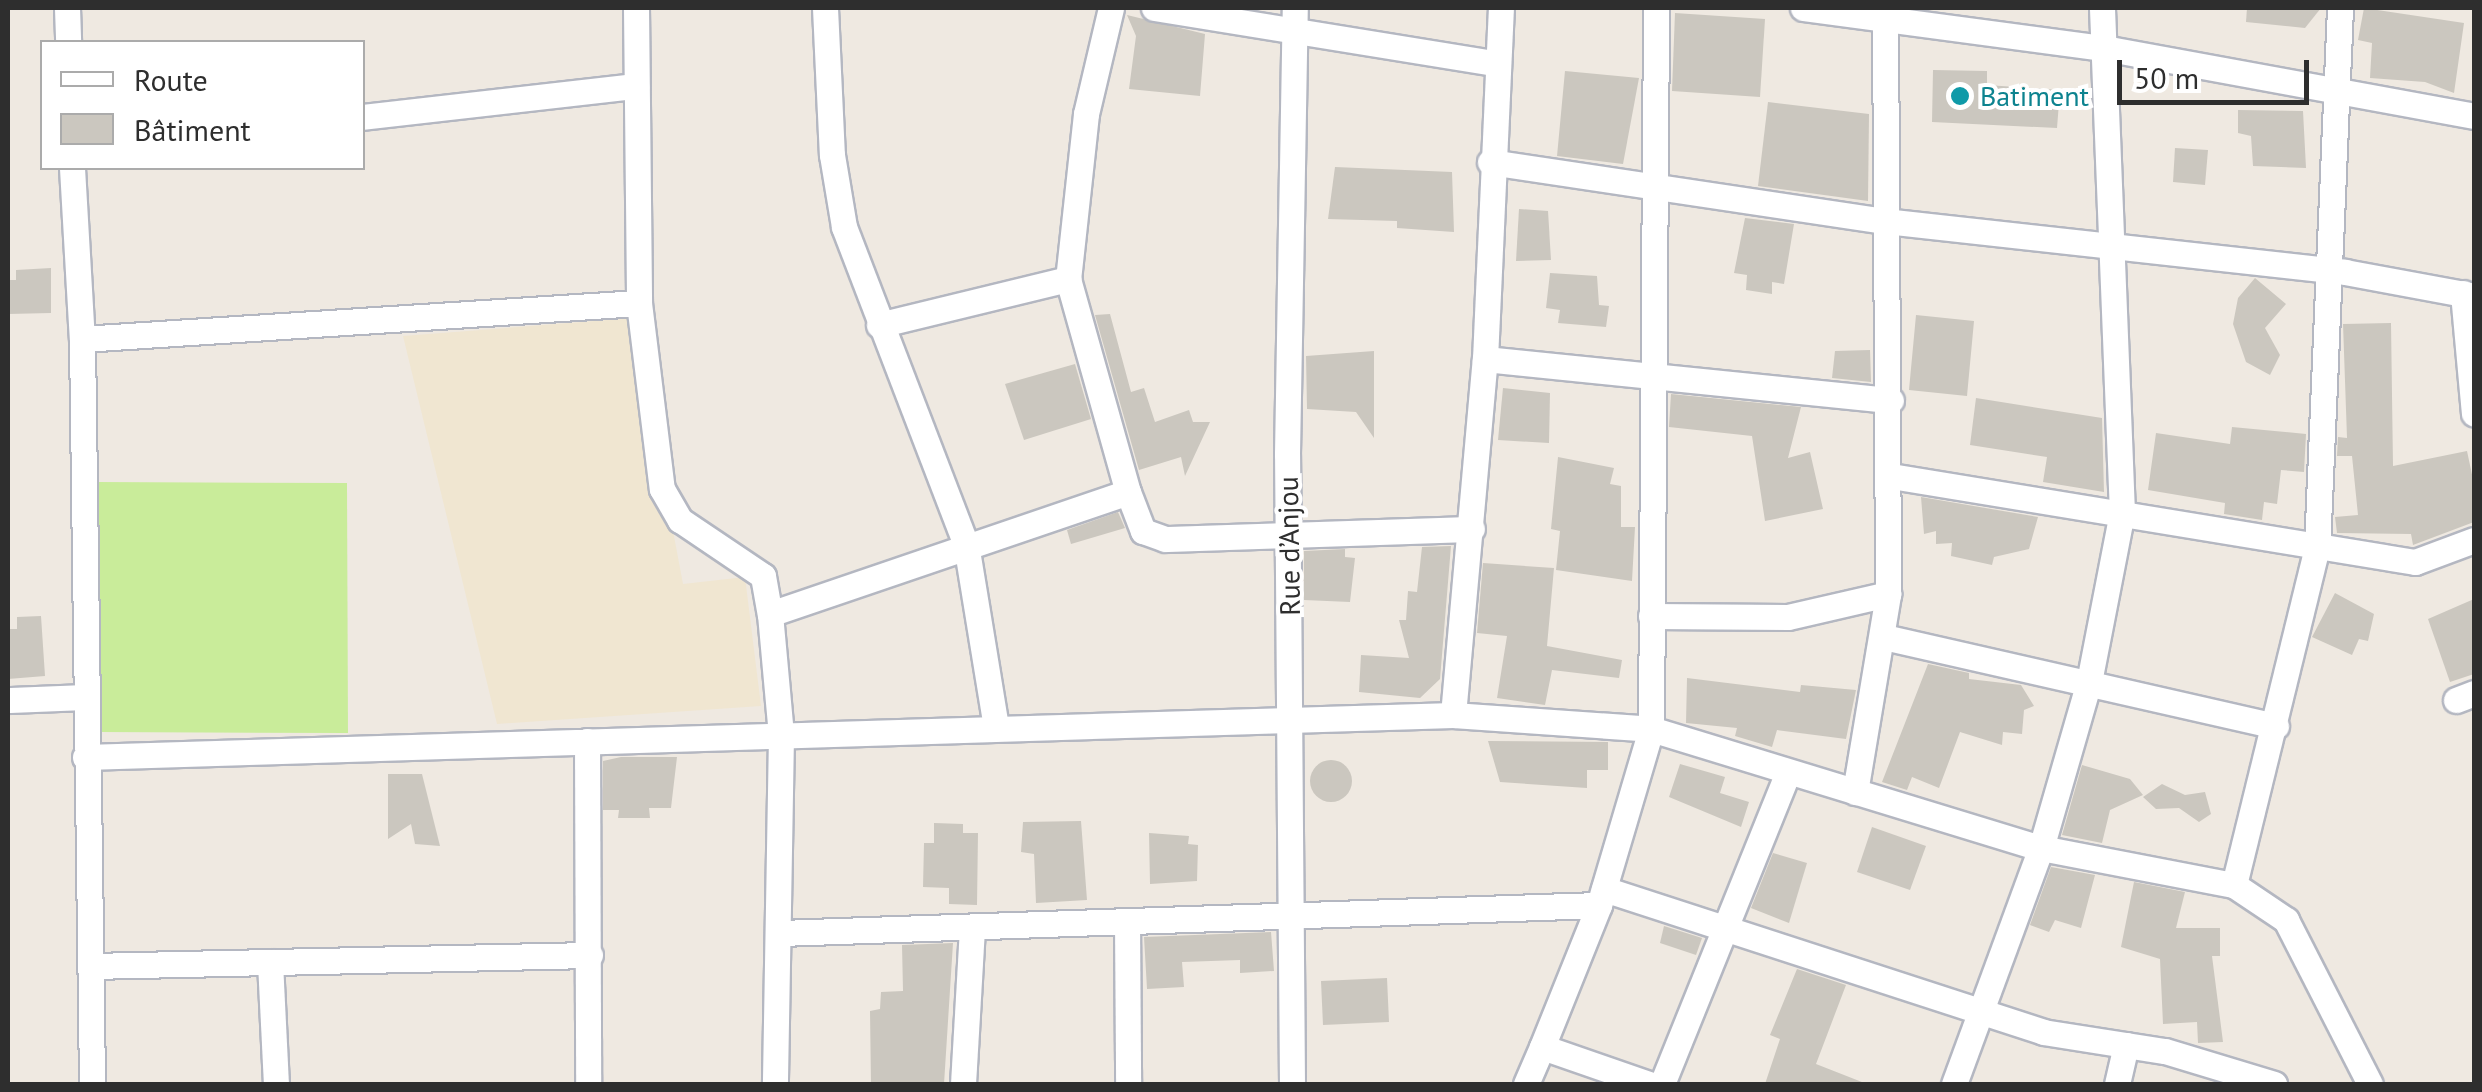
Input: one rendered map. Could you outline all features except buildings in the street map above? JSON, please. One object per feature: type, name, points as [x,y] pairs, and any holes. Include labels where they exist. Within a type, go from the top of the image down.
[{"type":"street","points":[[67,8],[68,40]]},
{"type":"street","points":[[636,8],[639,303],[667,505],[704,539],[764,576],[770,614],[781,735],[776,1084]]},
{"type":"street","points":[[825,8],[837,190],[879,325],[966,544],[996,728]]},
{"type":"street","points":[[1111,8],[1086,114],[1068,279],[1128,492],[1143,532],[1153,538],[1287,538],[1472,528]]},
{"type":"street","points":[[1154,8],[1295,20],[1494,63]]},
{"type":"street","points":[[1453,715],[1485,358],[1494,63],[1501,8]]},
{"type":"street","points":[[1526,1084],[1601,897],[1650,729],[1656,8]]},
{"type":"street","points":[[1802,8],[1885,13],[2104,48],[2474,116]]},
{"type":"street","points":[[1954,1084],[2041,848],[2089,682],[2122,513],[2102,8]]},
{"type":"street","points":[[2234,885],[2317,548],[2340,8]]},
{"type":"street","points":[[1855,792],[1884,637],[1888,594],[1891,400],[1885,221],[1885,13]]},
{"type":"street","name":"Rue d’Anjou","points":[[1292,1084],[1294,719],[1287,538],[1295,20]]},
{"type":"street","points":[[365,118],[636,86]]},
{"type":"street","points":[[1490,162],[1885,221],[2328,271],[2469,295],[2474,413]]},
{"type":"street","points":[[72,170],[82,339],[92,1084]]},
{"type":"street","points":[[879,325],[1068,279]]},
{"type":"street","points":[[82,339],[639,303]]},
{"type":"street","points":[[1485,358],[1891,400]]},
{"type":"street","points":[[1891,476],[2317,548],[2427,562],[2474,540]]},
{"type":"street","points":[[770,614],[966,544],[1128,492]]},
{"type":"street","points":[[1651,616],[1788,618],[1888,594]]},
{"type":"street","points":[[1884,637],[2276,726]]},
{"type":"street","points":[[8,700],[84,697]]},
{"type":"street","points":[[85,757],[1453,715],[1650,729],[1787,774],[2041,848],[2234,885],[2286,920],[2370,1084]]},
{"type":"street","points":[[587,741],[588,1084]]},
{"type":"street","points":[[1662,1084],[1727,934],[1787,774]]},
{"type":"street","points":[[780,933],[1292,916],[1601,897],[1982,1010],[2043,1032],[2126,1045],[2274,1084]]},
{"type":"street","points":[[1128,921],[1128,1084]]},
{"type":"street","points":[[963,1084],[972,926]]},
{"type":"street","points":[[90,966],[590,955]]},
{"type":"street","points":[[270,962],[276,1084]]},
{"type":"street","points":[[2117,1084],[2126,1045]]},
{"type":"street","points":[[1542,1047],[1649,1084]]},
{"type":"shaded area","points":[[633,318],[683,584],[745,577],[761,706],[497,724],[403,336]]},
{"type":"green space","points":[[96,482],[347,483],[348,733],[97,732]]},
{"type":"place","name":"Batiment","points":[[1960,96]]}]
